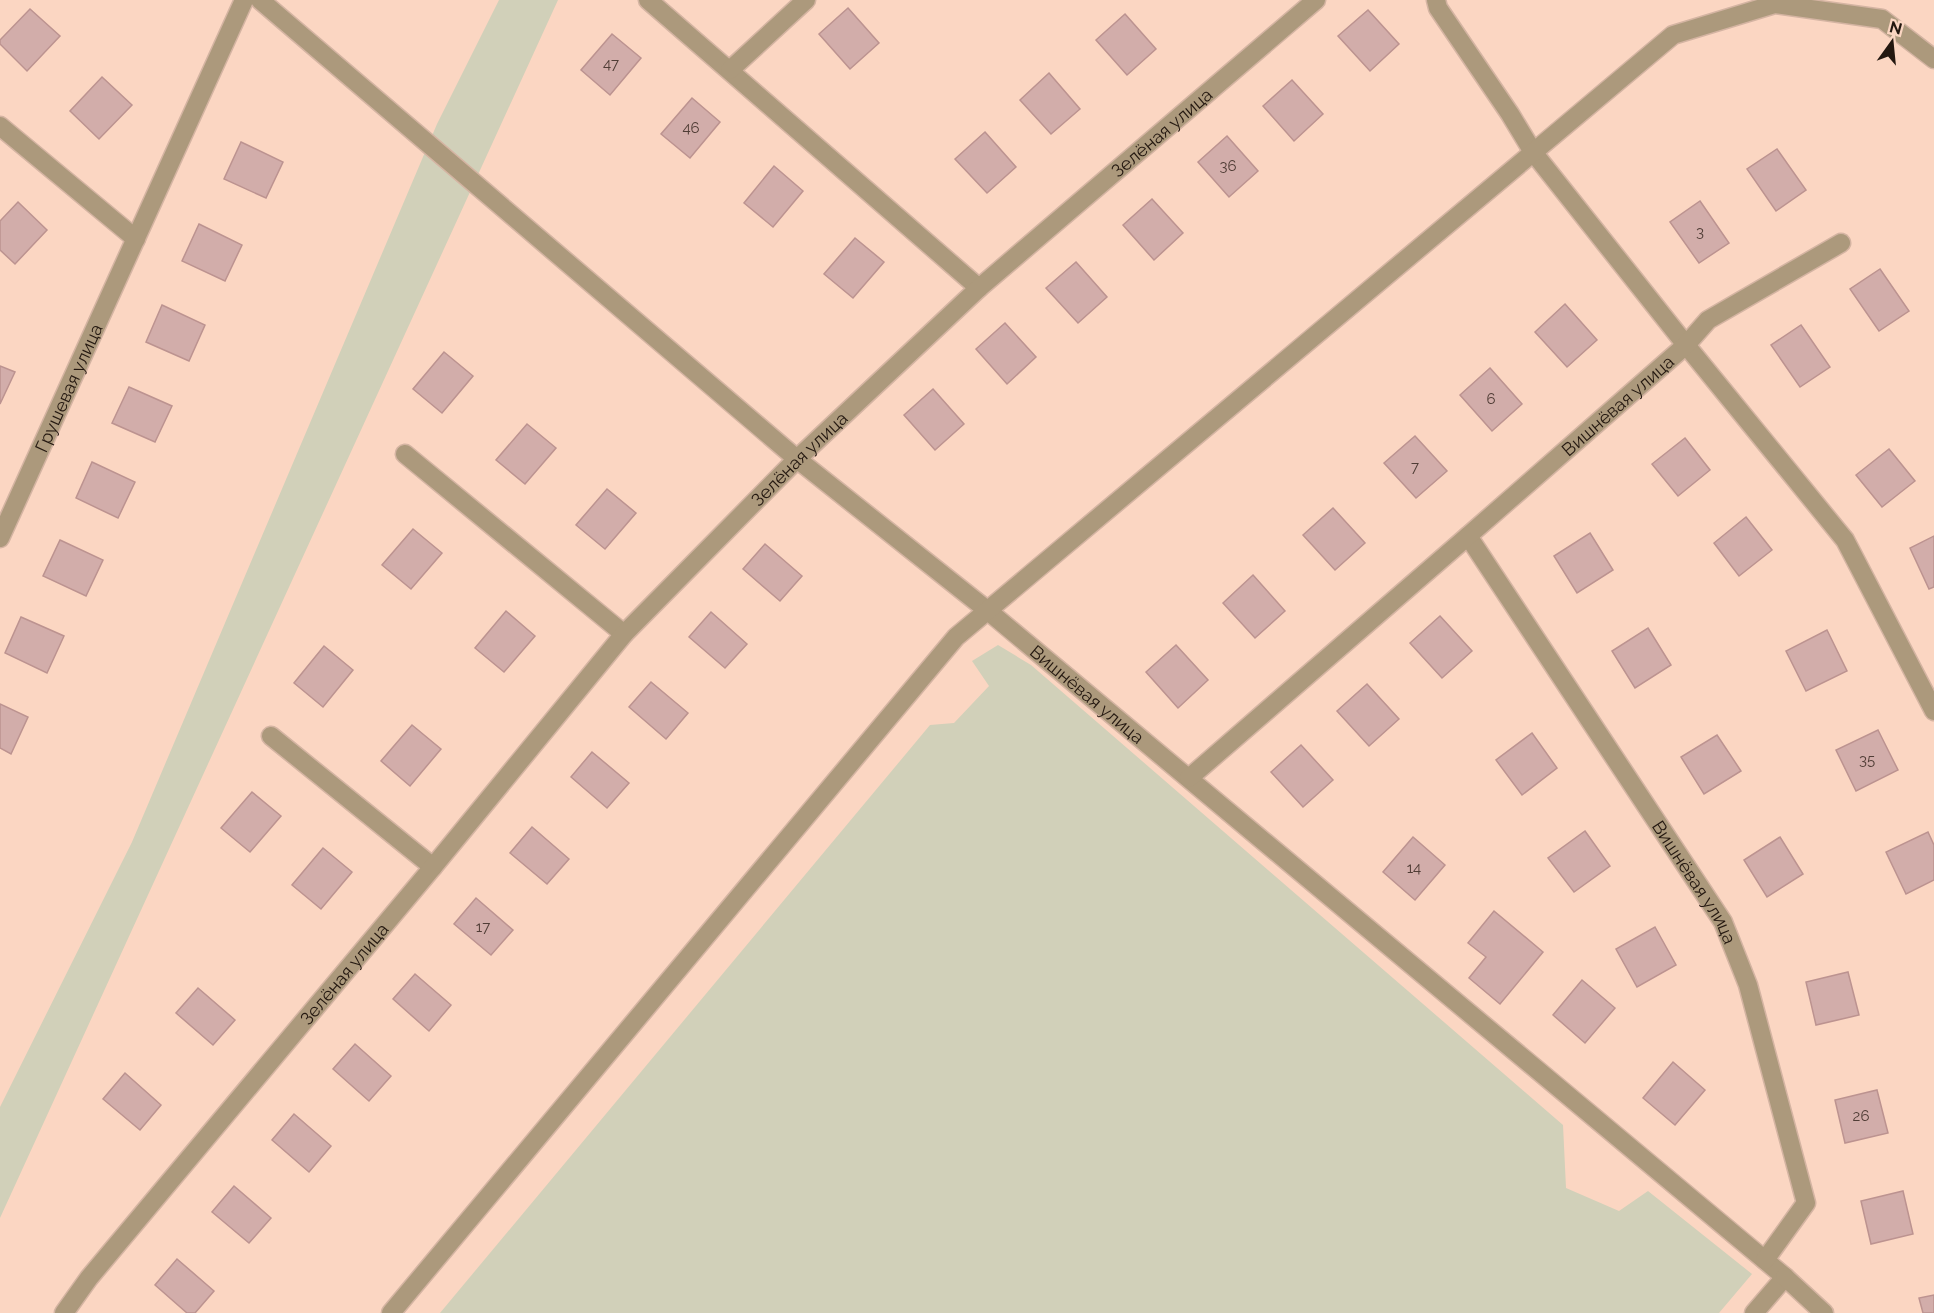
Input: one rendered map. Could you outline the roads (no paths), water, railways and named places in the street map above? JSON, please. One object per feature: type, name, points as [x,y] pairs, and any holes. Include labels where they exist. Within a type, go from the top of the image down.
[{"type":"street","name":"Грушевая улица","points":[[0,538],[244,0]]},
{"type":"street","name":"Вишнёвая улица","points":[[260,0],[797,459],[987,610],[1765,1260],[1824,1313]]},
{"type":"street","points":[[648,0],[979,288]]},
{"type":"street","points":[[729,70],[807,0]]},
{"type":"street","name":"Зелёная улица","points":[[64,1313],[89,1278],[433,867],[624,634],[797,459],[979,288],[1316,0]]},
{"type":"street","name":"Вишнёвая улица","points":[[1436,0],[1438,8],[1533,152],[1845,540],[1934,711]]},
{"type":"street","points":[[391,1313],[956,637],[1673,35],[1775,4],[1882,19],[1934,59]]},
{"type":"street","points":[[0,126],[136,239]]},
{"type":"street","name":"Вишнёвая улица","points":[[1188,778],[1468,537],[1686,345],[1708,320],[1841,243]]},
{"type":"street","points":[[405,454],[624,634]]},
{"type":"street","name":"Вишнёвая улица","points":[[1468,537],[1723,922],[1748,985],[1806,1203],[1765,1260]]},
{"type":"street","points":[[271,736],[433,867]]},
{"type":"street","points":[[1754,1313],[1785,1277]]}]
